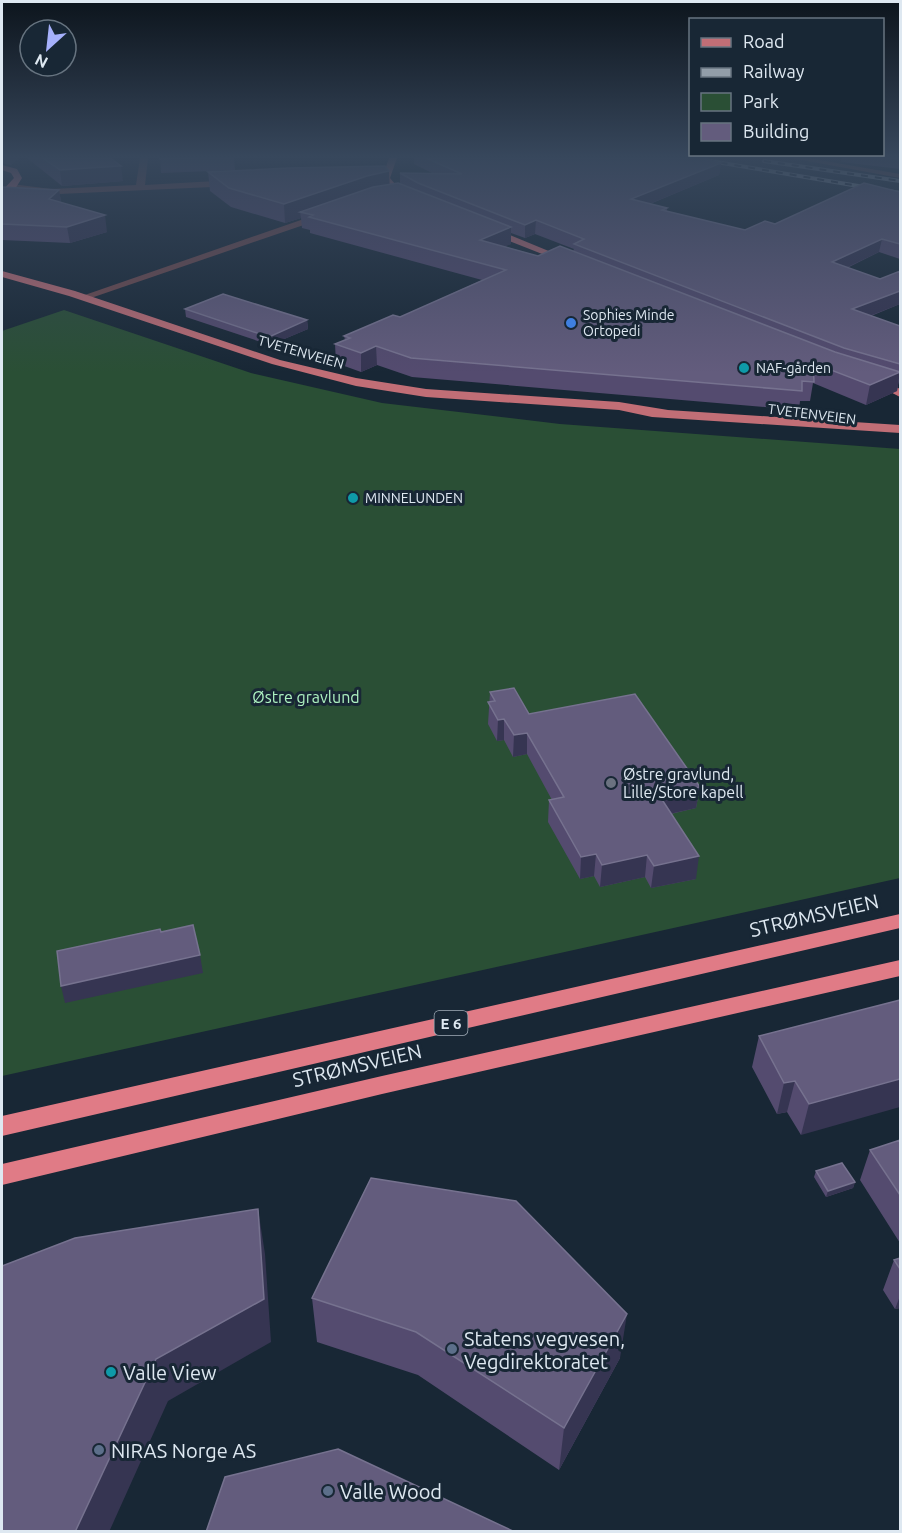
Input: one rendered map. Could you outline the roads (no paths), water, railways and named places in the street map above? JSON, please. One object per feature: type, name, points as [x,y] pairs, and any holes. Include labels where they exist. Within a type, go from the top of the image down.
[{"type":"highway","name":"STRØMSVEIEN","points":[[2,1126],[900,921]]},
{"type":"highway","name":"STRØMSVEIEN","points":[[2,1176],[382,1085],[900,968]]},
{"type":"main road","points":[[488,230],[584,268]]},
{"type":"main road","name":"TVETENVEIEN","points":[[4,274],[84,297],[321,375],[460,400],[900,429]]},
{"type":"main road","name":"TVETENVEIEN","points":[[51,289],[62,296],[104,311],[171,327]]},
{"type":"main road","points":[[900,387],[877,382],[900,394]]},
{"type":"main road","name":"TVETENVEIEN","points":[[720,418],[900,438]]},
{"type":"street","points":[[84,297],[281,230]]},
{"type":"place","name":"Sophies Minde Ortopedi","points":[[571,323]]},
{"type":"place","name":"NAF-gården","points":[[744,368]]},
{"type":"place","name":"MINNELUNDEN","points":[[353,498]]},
{"type":"place","name":"Østre gravlund, Lille/Store kapell","points":[[611,783]]},
{"type":"place","name":"Statens vegvesen, Vegdirektoratet","points":[[452,1349]]},
{"type":"place","name":"Valle View","points":[[111,1372]]},
{"type":"place","name":"NIRAS Norge AS","points":[[99,1450]]},
{"type":"place","name":"Valle Wood","points":[[328,1491]]},
{"type":"park label","name":"Østre gravlund","points":[[306,697]]}]
